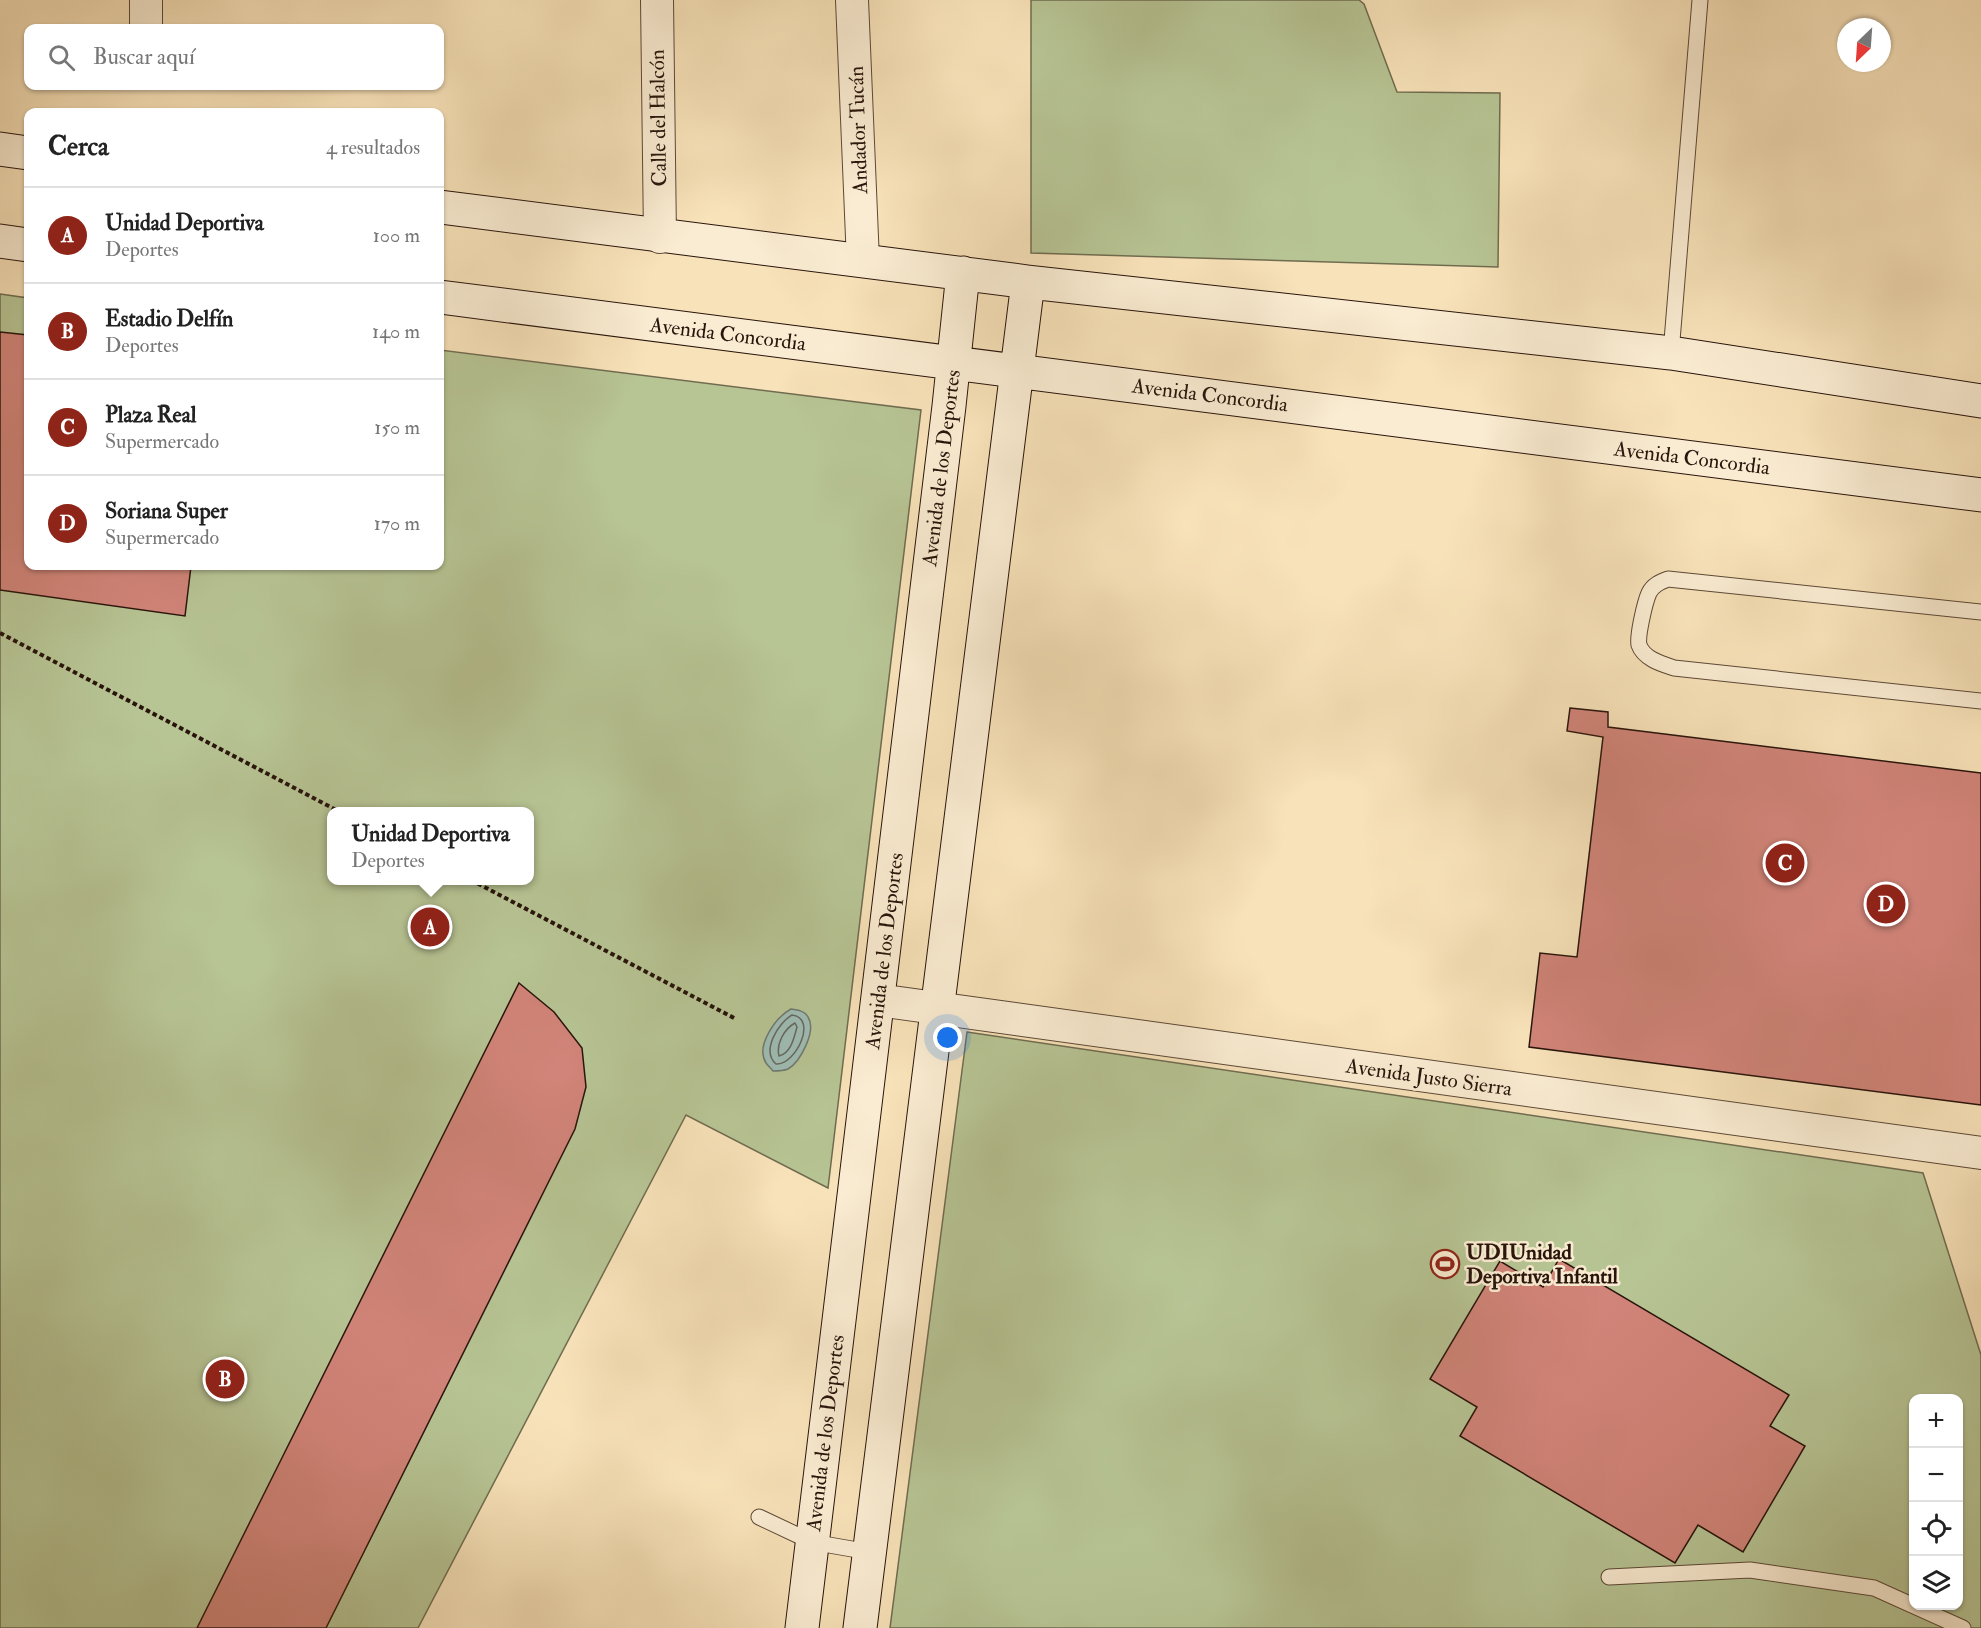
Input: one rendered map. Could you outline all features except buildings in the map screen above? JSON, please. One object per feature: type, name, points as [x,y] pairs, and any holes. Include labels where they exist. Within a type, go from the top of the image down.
[{"type":"street","points":[[146,0],[146,24]]},
{"type":"street","name":"Calle del Halcón","points":[[657,0],[660,237]]},
{"type":"street","name":"Andador Tucán","points":[[852,0],[863,261]]},
{"type":"street","points":[[0,149],[24,152]]},
{"type":"street","points":[[444,208],[660,237],[1028,282],[1671,353],[1981,401]]},
{"type":"street","points":[[0,241],[24,244]]},
{"type":"street","name":"Avenida de los Deportes","points":[[802,1628],[963,273]]},
{"type":"street","points":[[860,1628],[1028,282]]},
{"type":"street","name":"Avenida Concordia","points":[[444,298],[1981,495]]},
{"type":"street","name":"Avenida Justo Sierra","points":[[878,1000],[1981,1153]]},
{"type":"lane","points":[[1671,353],[1700,0]]},
{"type":"lane","points":[[1981,612],[1668,579],[1657,583],[1649,593],[1639,632],[1640,645],[1647,656],[1674,668],[1981,701]]},
{"type":"lane","points":[[759,1517],[812,1542],[869,1552]]},
{"type":"lane","points":[[1609,1577],[1750,1570],[1862,1586],[1874,1588],[1963,1628]]},
{"type":"path","points":[[0,633],[331,807]]},
{"type":"path","points":[[481,885],[736,1019]]},
{"type":"green space","points":[[1031,0],[1359,0],[1364,4],[1397,92],[1500,93],[1498,267],[1031,253]]},
{"type":"green space","points":[[0,294],[24,297],[24,570],[444,570],[444,350],[921,410],[828,1188],[686,1115],[418,1628],[0,1628]]},
{"type":"green space","name":"UDIUnidad Deportiva Infantil","points":[[967,1032],[1923,1173],[1981,1355],[1981,1628],[890,1628]]},
{"type":"water","points":[[791,1009],[799,1010],[807,1015],[810,1023],[809,1038],[793,1065],[786,1070],[773,1071],[763,1056],[765,1041],[779,1018]]},
{"type":"place","name":"Plaza Real","points":[[1785,863]]},
{"type":"place","name":"Soriana Super","points":[[1886,904]]},
{"type":"place","name":"Unidad Deportiva","points":[[430,927]]},
{"type":"place","name":"UDIUnidad Deportiva Infantil","points":[[1445,1264]]},
{"type":"place","name":"Estadio Delfín","points":[[225,1379]]}]
